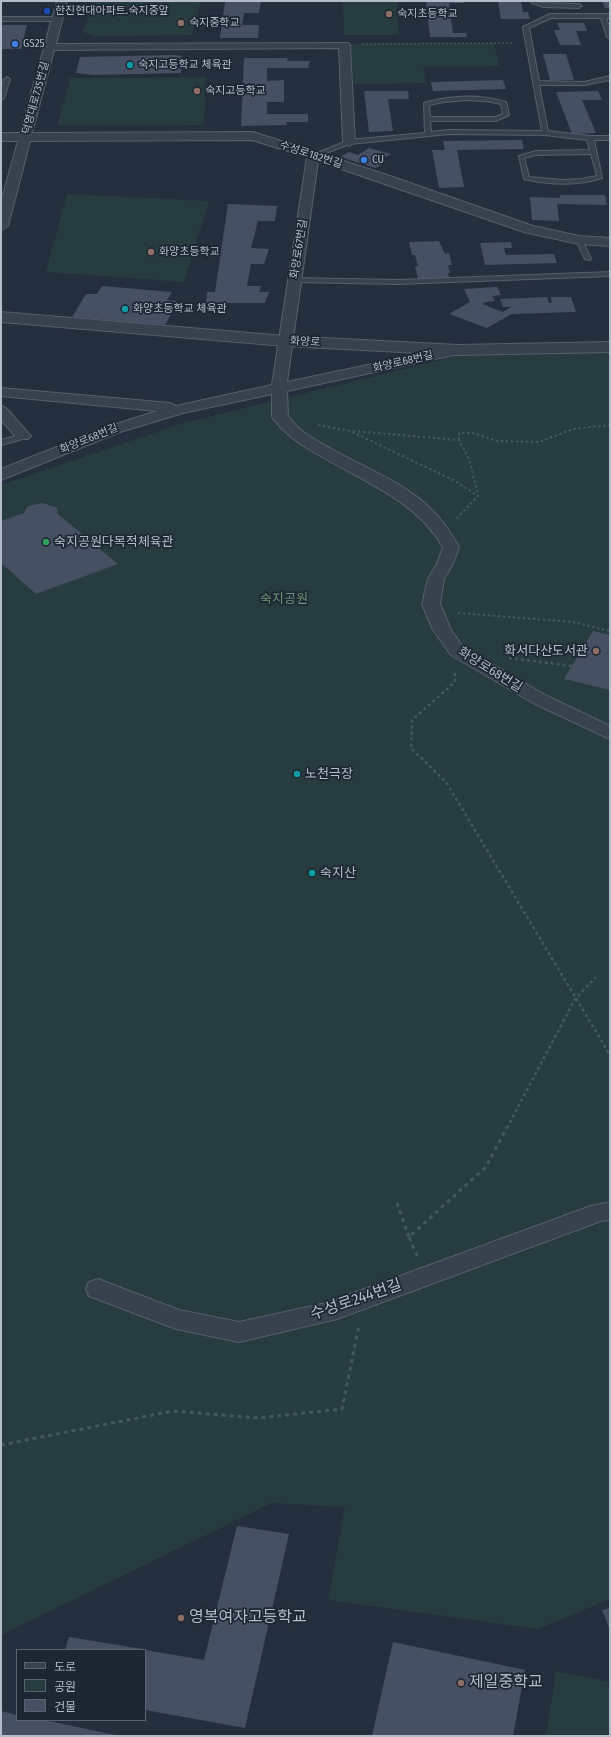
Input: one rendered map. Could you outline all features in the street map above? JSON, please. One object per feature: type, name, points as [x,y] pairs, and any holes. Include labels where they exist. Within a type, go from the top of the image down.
[{"type":"street","name":"덕영대로735번길","points":[[1,226],[5,196],[25,137],[62,1]]},
{"type":"street","points":[[49,47],[344,45],[349,142]]},
{"type":"street","name":"수성로182번길","points":[[1,137],[253,136],[530,229],[579,240],[610,242]]},
{"type":"street","name":"화양로67번길","points":[[285,341],[313,156]]},
{"type":"street","name":"화양로","points":[[1,317],[285,341],[458,350],[610,347]]},
{"type":"street","points":[[280,416],[279,389],[285,341]]},
{"type":"street","name":"화양로68번길","points":[[1,475],[115,428],[180,410],[458,350]]},
{"type":"street","name":"화양로68번길","points":[[1,392],[180,410]]},
{"type":"street","points":[[1,411],[23,436]]},
{"type":"street","name":"화양로68번길","points":[[280,416],[298,436],[347,465],[389,486],[424,511],[443,533],[450,547],[445,564],[436,580],[431,604],[442,630],[457,651],[541,700],[610,733]]},
{"type":"street","name":"수성로244번길","points":[[98,1289],[176,1319],[239,1332],[328,1312],[599,1212],[610,1211]]},
{"type":"lane","points":[[534,2],[544,5],[579,4],[582,16]]},
{"type":"lane","points":[[545,133],[526,27],[550,16],[610,16]]},
{"type":"lane","points":[[603,16],[609,27],[610,37]]},
{"type":"lane","points":[[1,19],[57,19]]},
{"type":"lane","points":[[536,83],[580,83],[610,78]]},
{"type":"lane","points":[[1,98],[7,79]]},
{"type":"lane","points":[[427,119],[496,119],[506,115],[504,103],[493,100],[438,100],[426,104],[427,119],[428,134]]},
{"type":"lane","points":[[313,156],[349,142],[449,132],[545,133],[590,138],[610,138]]},
{"type":"lane","points":[[590,138],[594,152],[600,177],[588,181],[542,181],[526,178],[521,157],[536,153],[594,152]]},
{"type":"lane","points":[[579,240],[588,259]]},
{"type":"lane","points":[[294,280],[398,282],[610,274]]},
{"type":"lane","points":[[1,443],[23,436]]},
{"type":"path","points":[[344,45],[529,43]]},
{"type":"path","points":[[280,416],[350,431],[459,440]]},
{"type":"path","points":[[478,496],[474,474],[465,448],[459,440],[459,433],[472,433],[497,441],[539,442],[573,429],[610,425]]},
{"type":"path","points":[[350,431],[455,481],[478,496]]},
{"type":"path","points":[[443,533],[478,496]]},
{"type":"path","points":[[434,612],[573,622],[610,631]]},
{"type":"path","points":[[457,651],[455,682],[412,720],[411,748],[446,782],[610,1055]]},
{"type":"path","points":[[503,657],[572,666]]},
{"type":"path","points":[[409,1237],[486,1167],[575,999],[596,977]]},
{"type":"path","points":[[397,1202],[424,1276]]},
{"type":"path","points":[[1,1445],[173,1410],[258,1418],[342,1409],[365,1299]]},
{"type":"green space","points":[[93,1],[201,1],[192,35],[94,36],[83,32]]},
{"type":"green space","points":[[343,1],[397,1],[399,35],[344,35]]},
{"type":"green space","points":[[494,43],[499,66],[423,67],[426,83],[354,84],[350,44]]},
{"type":"green space","points":[[206,77],[204,125],[63,126],[58,124],[70,78]]},
{"type":"green space","points":[[67,194],[209,201],[184,282],[46,272]]},
{"type":"green space","name":"숙지공원","points":[[610,352],[610,1599],[538,1629],[328,1600],[345,1507],[272,1503],[1,1635],[1,485],[180,424],[464,354]]},
{"type":"green space","points":[[556,1671],[610,1682],[610,1736],[546,1736]]},
{"type":"building","points":[[225,1],[261,1],[259,13],[244,13],[242,25],[259,25],[258,38],[220,38]]},
{"type":"building","name":"숙지초등학교","points":[[426,1],[463,1],[464,3],[449,3],[453,33],[466,33],[467,37],[430,37]]},
{"type":"building","points":[[602,1],[610,1],[610,8],[605,8]]},
{"type":"building","points":[[498,2],[521,2],[523,12],[528,12],[530,19],[501,19]]},
{"type":"building","points":[[557,23],[584,23],[587,31],[576,31],[581,45],[560,45],[554,30],[560,30]]},
{"type":"building","points":[[2,25],[27,25],[21,49],[1,49]]},
{"type":"building","points":[[543,54],[566,54],[574,80],[550,80]]},
{"type":"building","name":"숙지고등학교 체육관","points":[[182,56],[181,73],[93,75],[76,73],[80,57]]},
{"type":"building","name":"숙지고등학교","points":[[244,58],[288,58],[287,61],[310,61],[308,68],[267,68],[267,81],[284,80],[284,102],[267,102],[267,114],[308,114],[308,122],[286,122],[287,125],[241,126]]},
{"type":"building","points":[[503,80],[506,89],[433,91],[431,82]]},
{"type":"building","points":[[364,91],[408,91],[409,99],[388,99],[393,131],[369,132]]},
{"type":"building","points":[[598,91],[602,100],[582,100],[596,133],[572,134],[556,92]]},
{"type":"building","points":[[522,140],[524,149],[457,150],[464,187],[439,188],[432,150],[445,150],[443,141]]},
{"type":"building","points":[[369,148],[391,154],[377,162],[384,163],[376,168],[340,157],[349,152],[358,155]]},
{"type":"building","points":[[560,195],[605,195],[607,205],[557,204],[559,221],[532,220],[530,197],[560,198]]},
{"type":"building","name":"화양초등학교","points":[[228,204],[277,206],[275,221],[258,221],[251,248],[269,249],[264,264],[251,264],[247,286],[261,286],[259,292],[269,292],[265,303],[206,303],[207,292],[215,292]]},
{"type":"building","points":[[439,241],[445,254],[449,253],[452,265],[448,265],[450,273],[448,273],[449,278],[418,279],[415,266],[418,266],[415,255],[412,255],[409,242]]},
{"type":"building","points":[[511,242],[512,248],[504,248],[506,255],[554,254],[557,263],[485,265],[480,243]]},
{"type":"building","name":"화양초등학교 체육관","points":[[102,286],[172,292],[167,300],[178,301],[165,325],[72,317],[86,294],[97,294]]},
{"type":"building","points":[[497,287],[501,295],[492,296],[495,301],[482,304],[503,312],[511,307],[503,307],[500,299],[547,297],[549,303],[552,303],[551,297],[571,297],[576,312],[512,314],[487,328],[449,314],[470,302],[464,289]]},
{"type":"building","name":"숙지공원다목적체육관","points":[[43,503],[57,508],[58,514],[118,564],[36,594],[1,563],[1,521],[24,513],[27,507]]},
{"type":"building","name":"화서다산도서관","points":[[593,631],[610,635],[610,690],[564,679]]},
{"type":"building","points":[[237,1526],[289,1534],[245,1728],[146,1710],[146,1650],[204,1660]]},
{"type":"building","points":[[610,1608],[610,1630],[602,1610]]},
{"type":"building","points":[[69,1637],[142,1649],[65,1649]]},
{"type":"building","points":[[393,1642],[525,1670],[513,1736],[372,1736]]},
{"type":"building","points":[[1,1711],[16,1715],[16,1721],[49,1721],[120,1736],[1,1736]]},
{"type":"place","name":"한진현대아파트.숙지중앞","points":[[47,11]]},
{"type":"place","name":"숙지초등학교","points":[[389,14]]},
{"type":"place","name":"숙지중학교","points":[[181,23]]},
{"type":"place","name":"GS25","points":[[15,44]]},
{"type":"place","name":"숙지고등학교 체육관","points":[[130,65]]},
{"type":"place","name":"숙지고등학교","points":[[197,91]]},
{"type":"place","name":"CU","points":[[364,160]]},
{"type":"place","name":"화양초등학교","points":[[151,252]]},
{"type":"place","name":"화양초등학교 체육관","points":[[125,309]]},
{"type":"place","name":"숙지공원다목적체육관","points":[[46,542]]},
{"type":"place","name":"화서다산도서관","points":[[596,651]]},
{"type":"place","name":"노천극장","points":[[297,774]]},
{"type":"place","name":"숙지산","points":[[312,873]]},
{"type":"place","name":"영복여자고등학교","points":[[181,1618]]},
{"type":"place","name":"제일중학교","points":[[461,1683]]}]
